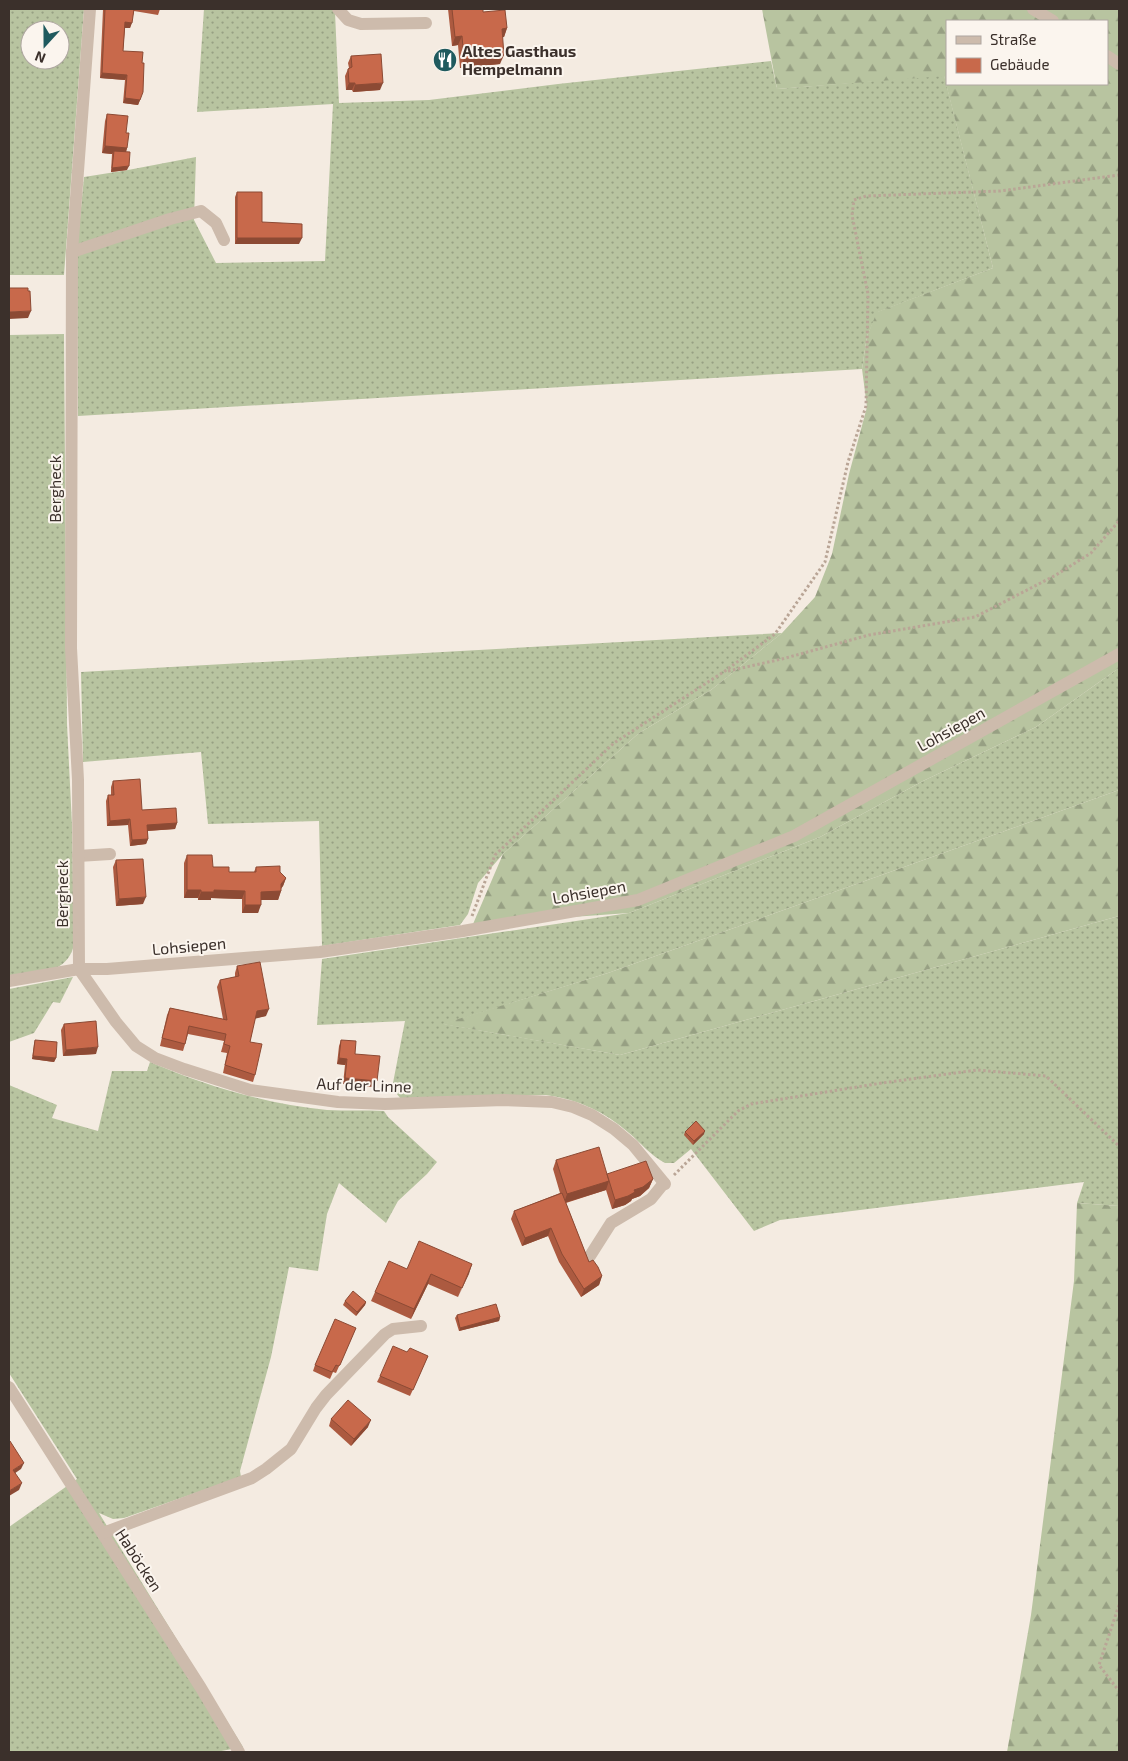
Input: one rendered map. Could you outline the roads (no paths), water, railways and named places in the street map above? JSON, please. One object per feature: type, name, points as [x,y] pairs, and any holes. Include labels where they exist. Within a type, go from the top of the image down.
[{"type":"street","name":"Bergheck","points":[[78,970],[78,780],[71,648],[72,252],[90,9]]},
{"type":"street","points":[[338,9],[348,20],[362,24],[426,23]]},
{"type":"street","points":[[1034,9],[1051,20]]},
{"type":"street","points":[[1108,57],[1119,64]]},
{"type":"street","points":[[72,252],[170,218],[201,211],[216,223],[224,240]]},
{"type":"street","name":"Lohsiepen","points":[[9,981],[78,970],[320,952],[462,931],[638,900],[794,836],[1119,654]]},
{"type":"street","points":[[78,856],[110,854]]},
{"type":"street","name":"Auf der Linne","points":[[78,970],[136,1046],[155,1058],[250,1090],[338,1102],[385,1104],[504,1100],[552,1102],[592,1114],[633,1145],[664,1184],[651,1199],[611,1223],[590,1256]]},
{"type":"street","points":[[103,1534],[252,1478],[266,1469],[291,1449],[326,1395],[385,1334],[393,1329],[421,1326]]},
{"type":"street","name":"Haböcken","points":[[9,1387],[201,1688],[239,1752]]},
{"type":"place","name":"Altes Gasthaus Hempelmann","points":[[445,60]]}]
